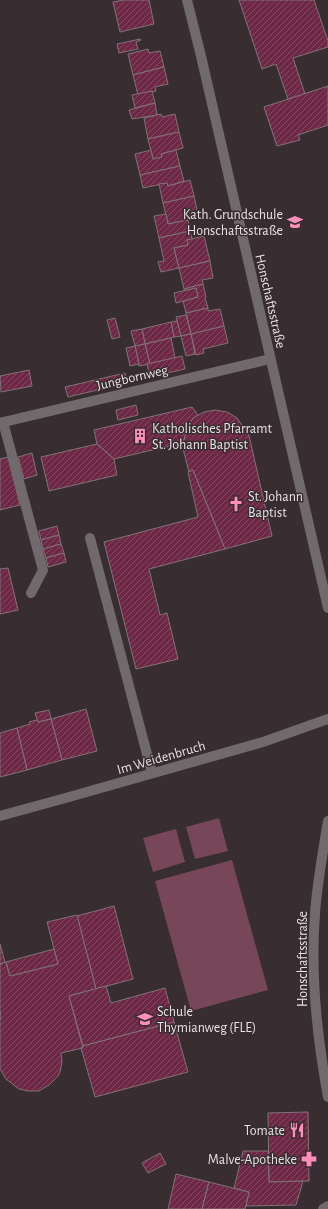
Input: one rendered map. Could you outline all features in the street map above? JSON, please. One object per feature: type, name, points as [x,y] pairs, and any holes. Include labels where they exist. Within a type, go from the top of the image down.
[{"type":"street","name":"Honschaftsstraße","points":[[187,0],[328,608]]},
{"type":"street","name":"Jungbornweg","points":[[2,422],[270,359]]},
{"type":"street","points":[[2,422],[43,570],[31,593]]},
{"type":"street","points":[[90,538],[152,773]]},
{"type":"street","name":"Im Weidenbruch","points":[[0,816],[263,742],[328,719]]},
{"type":"street","name":"Honschaftsstraße","points":[[328,821],[318,886],[315,915],[314,952],[317,1026],[328,1097]]},
{"type":"street","points":[[323,1209],[328,1206]]},
{"type":"shaded area","points":[[219,818],[228,851],[195,859],[186,827]]},
{"type":"shaded area","points":[[176,829],[185,862],[153,872],[143,838]]},
{"type":"shaded area","points":[[232,860],[268,990],[191,1011],[155,881]]},
{"type":"building","points":[[124,0],[149,0],[154,24],[120,32],[113,2]]},
{"type":"building","points":[[239,0],[314,0],[328,41],[328,47],[293,58],[305,94],[288,99],[276,64],[262,69]]},
{"type":"building","points":[[141,40],[136,42],[138,49],[119,53],[117,44]]},
{"type":"building","points":[[148,49],[149,53],[160,51],[164,67],[133,75],[128,54]]},
{"type":"building","points":[[164,67],[168,84],[155,87],[156,91],[138,95],[133,75]]},
{"type":"building","points":[[328,86],[328,125],[298,135],[300,140],[277,146],[264,107]]},
{"type":"building","points":[[152,91],[155,103],[135,108],[132,95]]},
{"type":"building","points":[[155,103],[157,115],[132,119],[129,110]]},
{"type":"building","points":[[161,114],[162,117],[175,114],[179,132],[148,139],[144,118]]},
{"type":"building","points":[[179,132],[183,148],[161,154],[162,157],[153,159],[148,139]]},
{"type":"building","points":[[151,150],[153,159],[162,157],[161,154],[176,150],[180,166],[140,175],[135,154]]},
{"type":"building","points":[[180,166],[184,181],[168,186],[167,183],[143,188],[140,175]]},
{"type":"building","points":[[190,180],[194,196],[163,203],[159,184],[167,183],[168,186]]},
{"type":"building","points":[[194,196],[198,215],[187,217],[188,220],[168,224],[163,203]]},
{"type":"building","points":[[166,214],[168,224],[188,220],[190,231],[159,238],[154,216]]},
{"type":"building","points":[[190,231],[192,239],[187,240],[188,245],[174,248],[179,268],[161,272],[158,262],[164,261],[159,238]]},
{"type":"building","points":[[204,236],[210,261],[179,268],[174,248],[188,245],[187,240]]},
{"type":"building","points":[[210,261],[213,278],[202,280],[203,284],[184,289],[179,268]]},
{"type":"building","points":[[203,284],[208,308],[186,313],[183,301],[198,297],[196,288],[184,291],[184,289]]},
{"type":"building","points":[[196,288],[198,297],[176,303],[174,293]]},
{"type":"building","points":[[208,308],[208,311],[220,309],[224,326],[191,334],[186,313]]},
{"type":"building","points":[[186,315],[191,334],[181,336],[176,317]]},
{"type":"building","points":[[115,318],[120,337],[112,339],[107,320]]},
{"type":"building","points":[[177,321],[181,336],[174,337],[171,322]]},
{"type":"building","points":[[171,322],[174,337],[145,344],[142,329]]},
{"type":"building","points":[[224,326],[228,343],[203,349],[204,353],[196,355],[191,334]]},
{"type":"building","points":[[142,329],[145,344],[135,346],[131,331]]},
{"type":"building","points":[[191,334],[195,354],[186,356],[181,336]]},
{"type":"building","points":[[171,338],[175,358],[150,364],[145,344]]},
{"type":"building","points":[[145,344],[150,364],[139,366],[135,346]]},
{"type":"building","points":[[135,346],[139,364],[130,366],[126,348]]},
{"type":"building","points":[[182,356],[185,369],[150,377],[147,364]]},
{"type":"building","points":[[29,370],[32,386],[1,392],[0,376]]},
{"type":"building","points":[[125,373],[127,383],[68,397],[65,387]]},
{"type":"building","points":[[136,405],[138,415],[118,420],[116,410]]},
{"type":"building","name":"Katholisches Pfarramt St. Johann Baptist","points":[[192,407],[198,415],[188,426],[184,440],[181,441],[182,443],[114,459],[97,444],[94,430]]},
{"type":"building","name":"St. Johann Baptist","points":[[215,410],[227,412],[237,418],[244,428],[247,427],[272,536],[225,549],[193,470],[189,472],[181,441],[184,440],[187,428],[193,418],[204,412]]},
{"type":"building","points":[[97,444],[114,459],[117,475],[49,491],[41,457]]},
{"type":"building","points":[[32,453],[37,475],[24,479],[18,457]]},
{"type":"building","points":[[8,457],[20,505],[0,510],[0,459]]},
{"type":"building","points":[[193,470],[225,549],[149,569],[160,615],[167,613],[178,659],[136,669],[104,542],[198,517],[188,472]]},
{"type":"building","points":[[57,526],[59,535],[41,540],[39,531]]},
{"type":"building","points":[[59,535],[61,544],[43,549],[41,540]]},
{"type":"building","points":[[61,544],[64,553],[46,558],[43,549]]},
{"type":"building","points":[[64,553],[66,562],[48,567],[46,558]]},
{"type":"building","points":[[8,568],[18,610],[0,614],[0,569]]},
{"type":"building","points":[[86,709],[97,751],[62,760],[51,719]]},
{"type":"building","points":[[49,710],[51,719],[38,722],[35,713]]},
{"type":"building","points":[[51,719],[62,760],[27,770],[17,728],[30,724],[29,722],[37,720],[38,722]]},
{"type":"building","points":[[17,728],[27,770],[0,777],[0,733]]},
{"type":"building","points":[[114,906],[133,979],[96,989],[77,916]]},
{"type":"building","points":[[77,915],[96,989],[69,996],[83,1048],[61,1053],[62,1062],[60,1072],[49,1085],[39,1091],[19,1089],[6,1079],[0,1069],[0,964],[6,962],[10,976],[58,964],[47,922]]},
{"type":"building","points":[[0,944],[5,962],[0,964]]},
{"type":"building","points":[[54,949],[58,964],[10,976],[6,962]]},
{"type":"building","points":[[106,986],[111,1003],[165,988],[174,1022],[83,1046],[69,996]]},
{"type":"building","points":[[174,1022],[188,1072],[95,1097],[81,1048],[83,1048],[83,1046]]},
{"type":"building","points":[[308,1112],[309,1181],[269,1182],[268,1113]]},
{"type":"building","points":[[243,1151],[268,1151],[269,1182],[303,1181],[296,1205],[246,1206],[249,1192],[234,1188]]},
{"type":"building","points":[[160,1153],[166,1164],[148,1173],[142,1163]]},
{"type":"building","points":[[176,1174],[209,1182],[202,1209],[168,1209]]},
{"type":"building","points":[[209,1182],[249,1192],[245,1209],[202,1209]]},
{"type":"place","name":"Kath. Grundschule Honschaftsstraße","points":[[295,222]]},
{"type":"place","name":"Katholisches Pfarramt St. Johann Baptist","points":[[140,436]]},
{"type":"place","name":"St. Johann Baptist","points":[[236,504]]},
{"type":"place","name":"Schule Thymianweg (FLE)","points":[[145,1019]]},
{"type":"place","name":"Tomate","points":[[297,1130]]},
{"type":"place","name":"Malve-Apotheke","points":[[309,1159]]}]
